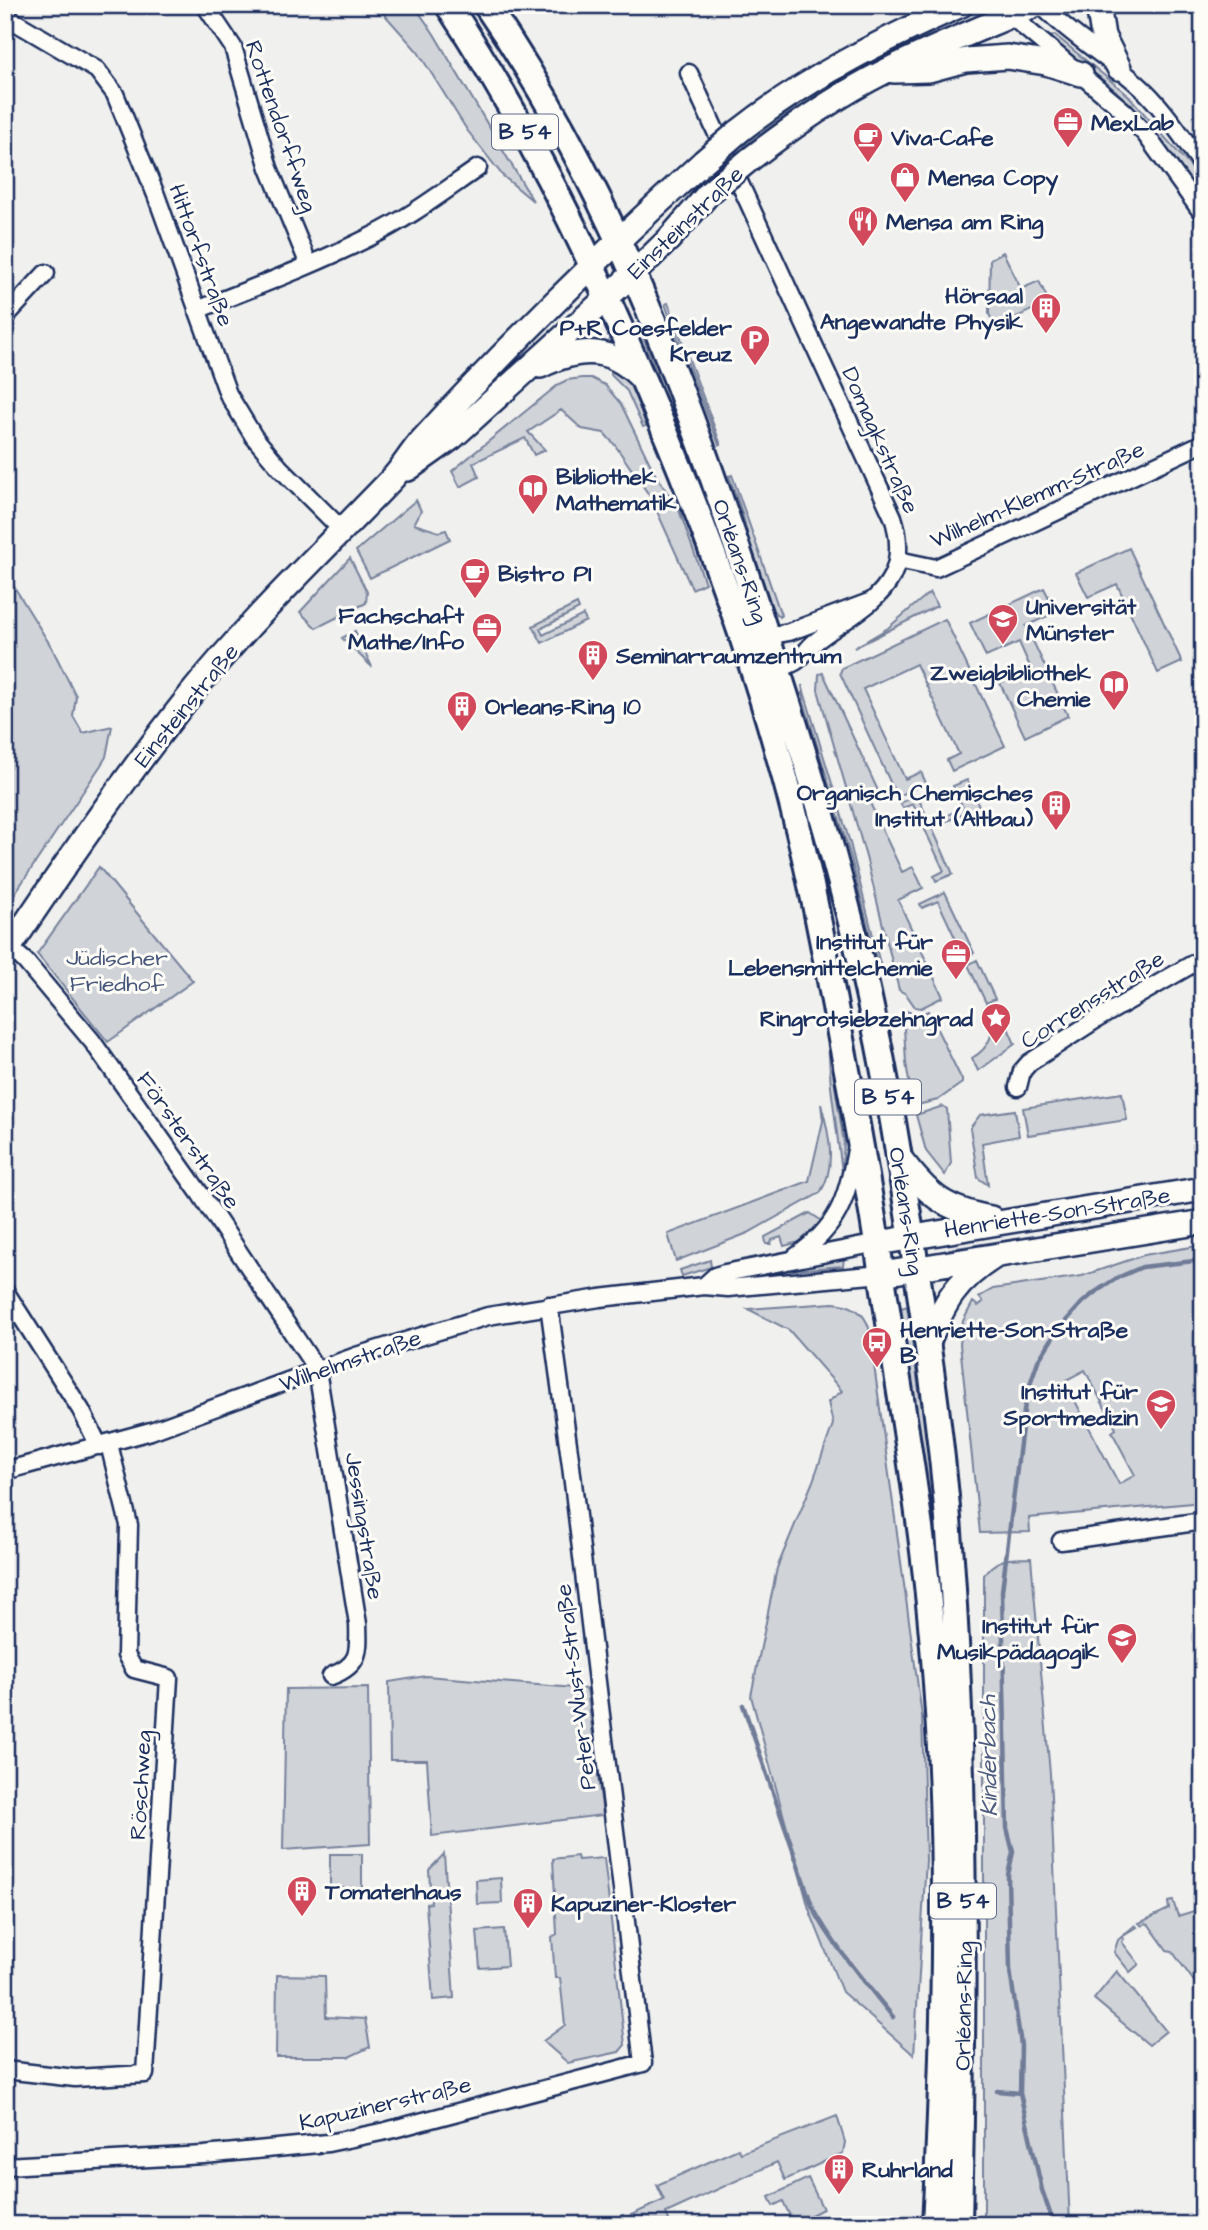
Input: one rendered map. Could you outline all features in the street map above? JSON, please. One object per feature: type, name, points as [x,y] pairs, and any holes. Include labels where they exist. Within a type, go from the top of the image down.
[{"type":"main road","name":"B 54","points":[[448,5],[514,113],[592,265]]},
{"type":"main road","name":"B 54","points":[[486,5],[559,120],[619,240]]},
{"type":"main road","points":[[905,30],[925,5]]},
{"type":"main road","name":"Einsteinstraße","points":[[7,951],[132,772],[191,694],[276,597],[393,478],[422,440],[592,265],[703,162],[776,103],[830,68],[961,5]]},
{"type":"main road","name":"Einsteinstraße","points":[[393,478],[453,437],[634,273],[669,239],[709,193],[749,160],[825,105],[884,72],[1035,5]]},
{"type":"main road","points":[[1098,5],[1102,36],[1119,68]]},
{"type":"main road","points":[[884,72],[929,70],[966,60],[1008,57],[1046,62],[1081,74]]},
{"type":"main road","name":"Orléans-Ring","points":[[619,240],[681,388],[767,636],[787,665],[870,1003],[899,1157],[928,1343],[947,1517],[958,1682],[964,1940],[959,2225]]},
{"type":"main road","name":"Orléans-Ring","points":[[592,265],[644,382],[720,570],[783,770],[811,888],[878,1243],[898,1365],[925,1564],[938,1710],[943,1938],[935,2225]]},
{"type":"main road","points":[[514,381],[551,361],[585,352],[609,355],[635,371],[644,382]]},
{"type":"main road","points":[[899,1157],[925,1188],[950,1206],[968,1213],[1008,1221]]},
{"type":"main road","name":"Henriette-Son-Straße","points":[[878,1243],[1203,1189]]},
{"type":"main road","name":"Henriette-Son-Straße","points":[[916,1268],[1203,1222]]},
{"type":"main road","name":"B 54","points":[[928,1343],[940,1311],[955,1289],[970,1273],[999,1254]]},
{"type":"main road","name":"Wilhelmstraße","points":[[882,1274],[916,1268]]},
{"type":"street","name":"Rottendorffweg","points":[[205,5],[233,47],[270,167],[309,265]]},
{"type":"street","points":[[1041,5],[1055,20],[1119,68],[1158,105],[1203,166]]},
{"type":"street","name":"Hittorfstraße","points":[[5,16],[97,70],[115,94],[156,195],[228,394],[254,438],[341,529]]},
{"type":"street","points":[[1011,16],[1106,94],[1146,135],[1203,214]]},
{"type":"street","name":"Domagkstraße","points":[[689,73],[893,517],[898,535],[898,560]]},
{"type":"street","points":[[197,310],[371,237],[414,213],[478,168]]},
{"type":"street","points":[[5,317],[46,273]]},
{"type":"street","name":"Wilhelm-Klemm-Straße","points":[[898,560],[936,568],[1203,443]]},
{"type":"street","points":[[869,602],[789,632],[767,636],[750,660],[787,665],[869,602],[885,588],[898,560]]},
{"type":"street","name":"Försterstraße","points":[[7,951],[25,961],[92,1041],[201,1195],[317,1370]]},
{"type":"street","name":"Corrensstraße","points":[[1018,1087],[1022,1071],[1035,1059],[1097,1019],[1203,958]]},
{"type":"street","name":"Wilhelmstraße","points":[[790,1260],[816,1241],[833,1220],[850,1182],[859,1135]]},
{"type":"street","name":"Wilhelmstraße","points":[[704,1286],[715,1276],[878,1243]]},
{"type":"street","name":"Wilhelmstraße","points":[[5,1471],[151,1431],[317,1370],[456,1324],[518,1310],[704,1286],[728,1288],[882,1274]]},
{"type":"street","points":[[5,1291],[104,1445]]},
{"type":"street","name":"Peter-Wust-Straße","points":[[549,1305],[643,2063]]},
{"type":"street","name":"Jessingstraße","points":[[317,1370],[358,1625],[359,1648],[356,1657],[351,1665],[331,1676]]},
{"type":"street","name":"Röschweg","points":[[5,2070],[75,2078],[145,2074],[169,1678],[134,1669],[126,1655],[129,1525],[104,1445]]},
{"type":"street","points":[[1061,1541],[1203,1521]]},
{"type":"street","name":"Kapuzinerstraße","points":[[5,2166],[204,2155],[328,2143],[386,2131],[643,2063]]},
{"type":"green space","points":[[376,5],[414,5],[533,201],[503,176],[467,130],[418,52]]},
{"type":"green space","points":[[963,13],[966,16],[836,79],[747,151],[744,146],[791,111],[817,87]]},
{"type":"green space","points":[[1055,35],[1128,95],[1203,181],[1203,201],[1155,135],[1123,98],[1096,74],[1046,39]]},
{"type":"green space","points":[[1003,252],[1021,289],[1039,281],[1049,302],[995,327],[989,314],[990,259]]},
{"type":"green space","points":[[668,303],[721,445],[665,304]]},
{"type":"green space","points":[[638,323],[699,489],[732,560],[749,614],[720,537],[700,500],[629,331]]},
{"type":"green space","points":[[613,366],[632,385],[646,426],[643,427],[627,391],[611,375]]},
{"type":"green space","points":[[591,378],[605,385],[621,404],[655,474],[679,510],[705,583],[692,589],[651,498],[615,445],[604,433],[582,429],[561,410],[528,432],[545,450],[534,455],[525,438],[473,463],[479,477],[460,487],[452,471],[559,384]]},
{"type":"green space","points":[[732,475],[780,617],[772,610],[761,589],[744,521],[729,476]]},
{"type":"green space","points":[[416,500],[421,511],[414,524],[439,532],[446,530],[450,539],[370,578],[356,551]]},
{"type":"green space","points":[[1129,548],[1182,662],[1158,673],[1117,584],[1088,597],[1076,573]]},
{"type":"green space","points":[[350,558],[367,592],[366,603],[316,628],[300,612]]},
{"type":"green space","points":[[5,572],[52,648],[76,696],[73,716],[83,733],[112,726],[106,757],[5,908]]},
{"type":"green space","points":[[1044,588],[1056,612],[1026,626],[1068,716],[1025,737],[1000,683],[1031,669],[1019,642],[986,657],[970,623]]},
{"type":"green space","points":[[930,592],[937,606],[854,648],[888,628]]},
{"type":"green space","points":[[577,604],[579,609],[540,629],[543,635],[583,615],[586,621],[542,643],[533,626]]},
{"type":"green space","points":[[945,619],[1005,746],[952,771],[947,760],[959,754],[916,664],[863,689],[905,779],[921,772],[926,783],[897,797],[840,673],[842,668]]},
{"type":"green space","points":[[355,631],[372,667],[342,638]]},
{"type":"green space","points":[[823,673],[881,797],[870,803],[902,872],[913,867],[923,888],[898,900],[943,997],[921,1008],[915,1007],[906,994],[899,990],[866,857],[818,690],[819,674]]},
{"type":"green space","points":[[802,685],[850,843],[880,964],[877,963],[851,858],[804,702]]},
{"type":"green space","points":[[967,780],[979,806],[932,828],[953,874],[936,881],[934,876],[944,871],[913,804],[903,808],[900,803],[929,790],[931,794],[919,800],[930,823],[963,808],[953,786]]},
{"type":"green space","name":"Jüdischer Friedhof","points":[[99,867],[193,981],[108,1042],[37,954]]},
{"type":"green space","points":[[945,892],[974,953],[964,957],[938,901],[922,908],[920,904]]},
{"type":"green space","points":[[977,960],[995,999],[986,1003],[968,965]]},
{"type":"green space","points":[[999,1007],[1015,1044],[978,1071],[972,1058],[987,1044],[992,1032],[990,1012]]},
{"type":"green space","points":[[903,1010],[918,1015],[928,1011],[962,1080],[962,1083],[938,1100],[913,1106],[906,1063]]},
{"type":"green space","points":[[827,1027],[834,1051],[835,1087],[844,1143],[842,1172],[831,1087]]},
{"type":"green space","points":[[1122,1093],[1127,1120],[1028,1135],[1023,1108]]},
{"type":"green space","points":[[821,1104],[829,1138],[830,1161],[820,1193],[748,1233],[676,1261],[668,1234],[809,1181],[823,1121]]},
{"type":"green space","points":[[943,1106],[947,1109],[951,1163],[945,1175],[926,1151],[916,1115]]},
{"type":"green space","points":[[1015,1110],[1019,1136],[982,1143],[988,1185],[978,1178],[970,1128],[980,1115]]},
{"type":"green space","points":[[1203,1210],[1203,1215],[950,1253],[949,1249]]},
{"type":"green space","points":[[810,1213],[822,1221],[803,1241],[784,1246],[781,1237],[772,1240],[771,1244],[766,1244],[765,1237]]},
{"type":"green space","points":[[1203,1245],[1203,1502],[1029,1518],[1030,1532],[980,1533],[960,1344],[963,1321],[973,1302],[978,1306],[983,1302],[979,1297],[993,1289],[1082,1276],[1144,1255]],"holes":[[[1085,1370],[1116,1429],[1112,1432],[1135,1475],[1119,1484],[1066,1380]]]},
{"type":"green space","points":[[844,1258],[843,1266],[759,1273],[727,1283],[722,1278]]},
{"type":"green space","points":[[710,1260],[711,1267],[682,1276],[680,1270]]},
{"type":"green space","points":[[833,1303],[856,1310],[864,1317],[869,1328],[922,1716],[926,1860],[914,2055],[842,1992],[809,1909],[751,1696],[777,1568],[833,1424],[828,1402],[842,1391],[789,1330],[748,1309]]},
{"type":"green space","points":[[907,1306],[920,1397],[927,1419],[950,1679],[896,1310]]},
{"type":"green space","points":[[1031,1558],[1050,1774],[1070,2225],[984,2225],[984,1575],[999,1562]]},
{"type":"green space","points":[[426,1676],[587,1689],[603,1815],[432,1836],[427,1760],[390,1760],[389,1682]]},
{"type":"green space","points":[[368,1688],[370,1844],[283,1850],[286,1689]]},
{"type":"green space","points":[[330,1854],[362,1854],[362,1888],[330,1888]]},
{"type":"green space","points":[[444,1854],[454,1998],[433,2000],[426,1904],[431,1903],[429,1870]]},
{"type":"green space","points":[[577,1856],[578,1860],[604,1858],[625,2045],[619,2052],[568,2063],[543,2041],[565,2025],[560,1978],[555,1978],[552,1937],[557,1934],[553,1859]]},
{"type":"green space","points":[[501,1878],[502,1903],[477,1904],[476,1880]]},
{"type":"green space","points":[[1173,1901],[1178,1916],[1203,1908],[1203,1994],[1149,1925],[1146,1923],[1142,1926],[1139,1923],[1169,1909],[1168,1902]]},
{"type":"green space","points":[[1135,1925],[1137,1927],[1122,1937],[1122,1942],[1139,1964],[1130,1972],[1114,1952],[1118,1940]]},
{"type":"green space","points":[[504,1929],[507,1966],[480,1968],[477,1931]]},
{"type":"green space","points":[[1117,1971],[1166,2031],[1149,2045],[1094,1999]]},
{"type":"green space","points":[[277,1975],[325,1976],[326,2017],[365,2019],[370,2047],[349,2057],[276,2057]]},
{"type":"green space","points":[[837,2116],[845,2142],[843,2153],[785,2180],[777,2162],[666,2213],[671,2225],[601,2225],[623,2215],[625,2218],[664,2200],[657,2185],[738,2149],[741,2153]]},
{"type":"green space","points":[[808,2178],[823,2209],[807,2217],[810,2225],[794,2225],[783,2201],[773,2206],[769,2197]]},
{"type":"waterway","name":"Kinderbach","points":[[1054,2225],[1042,2190],[1020,2093],[1021,2045],[1010,1970],[1008,1875],[1013,1852],[1007,1828],[1002,1591],[1025,1403],[1038,1361],[1057,1331],[1094,1293],[1117,1278],[1142,1267],[1203,1260]]},
{"type":"waterway","points":[[743,1705],[812,1906],[839,1949],[893,2017]]},
{"type":"waterway","points":[[997,2091],[1020,2093]]},
{"type":"place","name":"MexLab","points":[[1068,149]]},
{"type":"place","name":"Viva-Cafe","points":[[868,164]]},
{"type":"place","name":"Mensa Copy","points":[[905,204]]},
{"type":"place","name":"Mensa am Ring","points":[[863,248]]},
{"type":"place","name":"Hörsaal Angewandte Physik","points":[[1046,335]]},
{"type":"place","name":"P+R Coesfelder Kreuz","points":[[755,367]]},
{"type":"place","name":"Bibliothek Mathematik","points":[[533,516]]},
{"type":"place","name":"Bistro PI","points":[[475,600]]},
{"type":"place","name":"Universität Münster","points":[[1003,646]]},
{"type":"place","name":"Fachschaft Mathe/Info","points":[[487,655]]},
{"type":"place","name":"Seminarraumzentrum","points":[[593,682]]},
{"type":"place","name":"Zweigbibliothek Chemie","points":[[1114,712]]},
{"type":"place","name":"Orleans-Ring 10","points":[[462,733]]},
{"type":"place","name":"Organisch Chemisches Institut (Altbau)","points":[[1056,832]]},
{"type":"place","name":"Institut für Lebensmittelchemie","points":[[956,981]]},
{"type":"place","name":"Ringrotsiebzehngrad","points":[[996,1045]]},
{"type":"place","name":"Henriette-Son-Straße B","points":[[877,1369]]},
{"type":"place","name":"Institut für Sportmedizin","points":[[1161,1431]]},
{"type":"place","name":"Institut für Musikpädagogik","points":[[1122,1665]]},
{"type":"place","name":"Tomatenhaus","points":[[302,1918]]},
{"type":"place","name":"Kapuziner-Kloster","points":[[528,1930]]},
{"type":"place","name":"Ruhrland","points":[[839,2196]]}]
